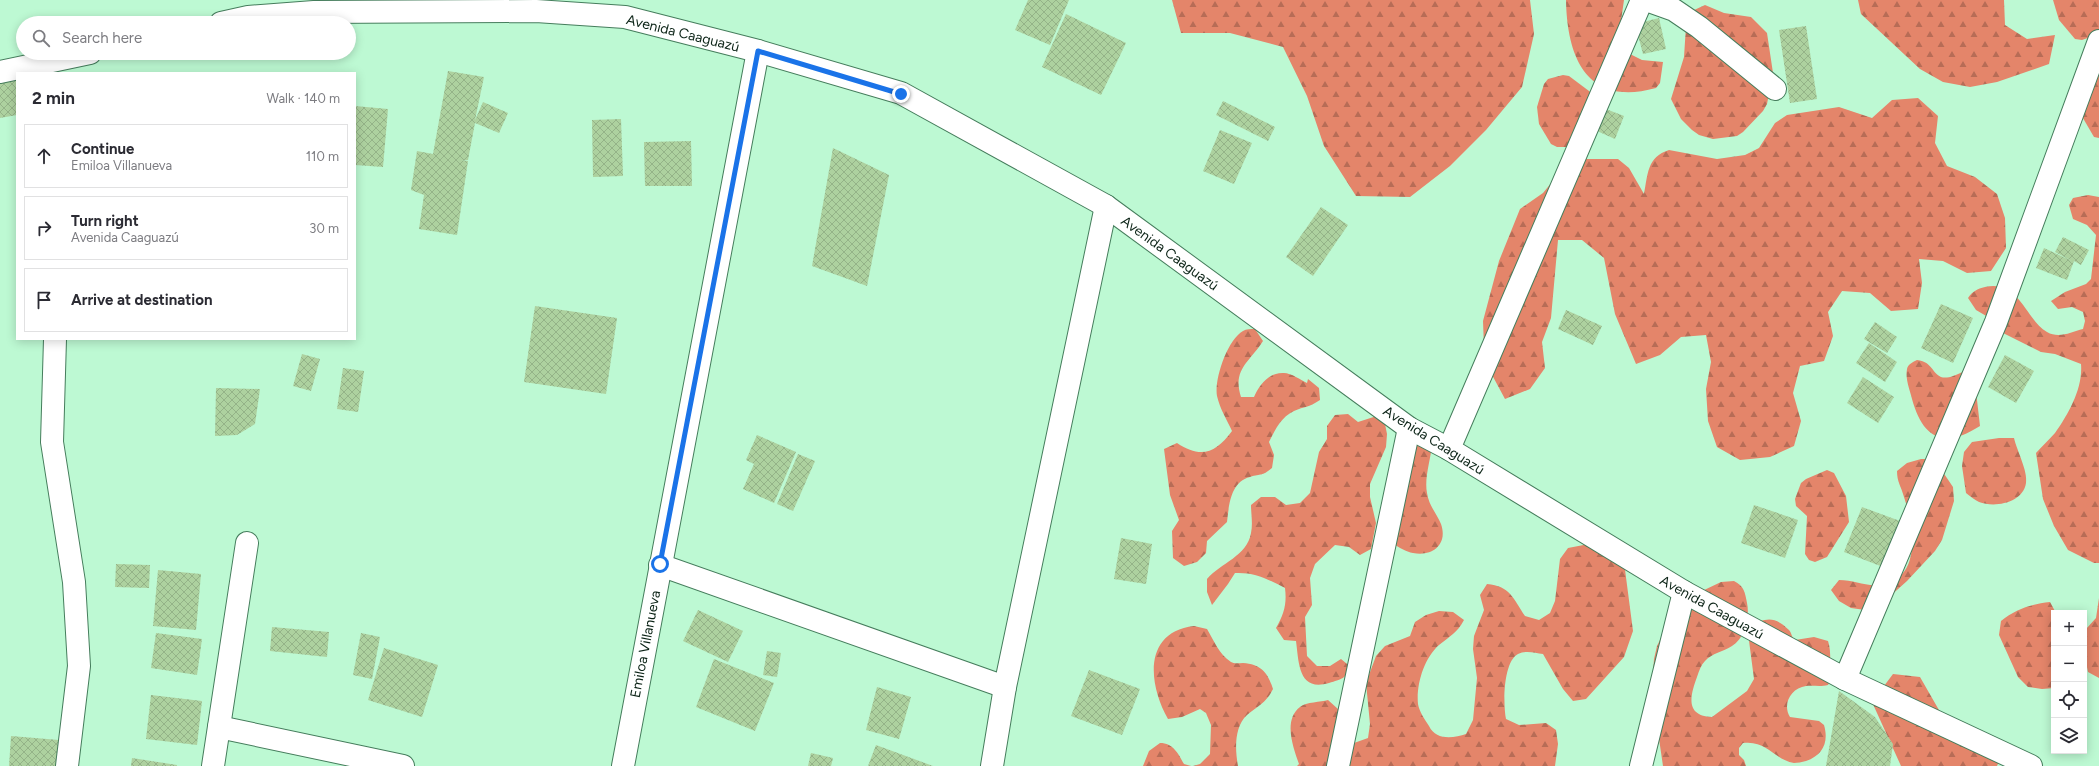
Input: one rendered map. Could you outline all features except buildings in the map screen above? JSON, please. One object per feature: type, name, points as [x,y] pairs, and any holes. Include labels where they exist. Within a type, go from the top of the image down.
[{"type":"street","points":[[1449,449],[1642,0]]},
{"type":"street","points":[[1646,0],[1674,10],[1699,27],[1775,89]]},
{"type":"street","name":"Avenida Caaguazú","points":[[235,16],[252,8],[314,12],[538,6],[625,17],[758,51],[901,94],[1106,206],[1409,428],[1449,449],[1684,592],[1845,679],[2031,766]]},
{"type":"street","points":[[1845,679],[1996,322],[2099,41]]},
{"type":"street","name":"Emiloa Villanueva","points":[[623,766],[758,51]]},
{"type":"street","points":[[0,72],[82,60]]},
{"type":"street","points":[[992,766],[1005,687],[1106,206]]},
{"type":"street","points":[[55,340],[52,442],[74,582],[79,666],[67,766]]},
{"type":"street","points":[[1338,766],[1409,428]]},
{"type":"street","points":[[213,766],[247,543]]},
{"type":"street","points":[[660,564],[1005,687]]},
{"type":"street","points":[[1641,766],[1684,592]]},
{"type":"street","points":[[219,727],[403,766]]},
{"type":"green space","points":[[1172,0],[1530,0],[1534,34],[1522,87],[1486,130],[1450,166],[1410,197],[1356,196],[1324,146],[1307,96],[1283,47],[1230,33],[1181,33]]},
{"type":"green space","points":[[1566,0],[1624,0],[1621,21],[1630,54],[1642,60],[1663,62],[1660,83],[1656,88],[1633,92],[1613,91],[1598,84],[1586,73],[1577,59],[1571,41],[1567,22]]},
{"type":"green space","points":[[1858,0],[2004,0],[2005,25],[2027,39],[2055,35],[2049,64],[1997,82],[1970,87],[1943,82],[1920,69],[1861,14]]},
{"type":"green space","points":[[2053,0],[2099,0],[2099,34],[2082,40],[2075,39],[2059,20]]},
{"type":"green space","points":[[1705,5],[1724,13],[1751,17],[1767,33],[1773,73],[1767,104],[1763,111],[1743,132],[1737,136],[1713,139],[1699,135],[1681,119],[1671,99],[1684,57],[1686,26],[1692,11]]},
{"type":"green space","points":[[2099,65],[2099,138],[2094,137],[2080,113]]},
{"type":"green space","points":[[1563,75],[1569,76],[1593,94],[1571,147],[1557,147],[1551,144],[1539,124],[1537,107],[1544,84],[1548,79]]},
{"type":"green space","points":[[1918,98],[1938,116],[1935,143],[1947,166],[1975,177],[1997,194],[2005,218],[2006,248],[1991,271],[1967,273],[1943,261],[1919,259],[1922,283],[1918,309],[1891,311],[1870,293],[1842,291],[1828,312],[1833,336],[1824,361],[1800,366],[1793,393],[1801,421],[1794,446],[1770,457],[1740,460],[1717,447],[1708,421],[1706,389],[1711,362],[1706,335],[1681,337],[1660,355],[1636,364],[1615,314],[1604,258],[1582,240],[1558,240],[1551,318],[1542,342],[1545,368],[1530,389],[1505,399],[1491,373],[1484,348],[1483,321],[1499,261],[1520,209],[1543,193],[1561,171],[1584,159],[1618,159],[1629,168],[1644,194],[1648,173],[1652,162],[1656,157],[1669,150],[1717,159],[1745,155],[1759,148],[1775,123],[1787,115],[1839,107],[1872,118],[1892,100]]},
{"type":"green space","points":[[2088,195],[2099,197],[2099,563],[2094,563],[2068,550],[2054,526],[2043,499],[2036,453],[2055,433],[2070,409],[2080,382],[2081,364],[2055,354],[2041,352],[1995,329],[1988,317],[1976,310],[1968,298],[1973,292],[1980,289],[1997,286],[2006,289],[2014,295],[2033,319],[2047,332],[2060,335],[2083,329],[2085,321],[2083,312],[2072,307],[2058,309],[2051,301],[2065,292],[2086,284],[2091,279],[2096,235],[2087,225],[2073,219],[2069,205],[2073,198]]},
{"type":"green space","points":[[1255,329],[1263,341],[1244,366],[1241,373],[1239,387],[1241,397],[1254,397],[1265,380],[1269,377],[1279,373],[1287,373],[1307,383],[1308,379],[1319,388],[1320,400],[1309,406],[1294,411],[1282,420],[1269,442],[1274,455],[1272,468],[1263,474],[1250,477],[1238,484],[1232,495],[1227,522],[1207,541],[1206,553],[1197,562],[1184,566],[1173,558],[1172,531],[1179,520],[1170,495],[1164,449],[1177,443],[1193,451],[1208,451],[1214,449],[1220,444],[1232,431],[1217,396],[1220,371],[1227,351],[1237,336],[1244,330]]},
{"type":"green space","points":[[1917,360],[1929,365],[1940,377],[1946,378],[1954,376],[1966,370],[1974,374],[1980,426],[1956,437],[1946,438],[1937,436],[1929,431],[1922,423],[1917,413],[1907,381],[1908,366]]},
{"type":"green space","points":[[1348,414],[1358,422],[1383,414],[1387,434],[1386,447],[1370,484],[1370,497],[1376,523],[1371,549],[1360,555],[1349,547],[1335,545],[1315,564],[1310,578],[1312,605],[1305,617],[1307,656],[1317,666],[1330,666],[1341,659],[1352,668],[1345,677],[1319,685],[1311,683],[1302,674],[1296,641],[1284,640],[1276,628],[1284,609],[1286,599],[1285,588],[1261,577],[1235,573],[1212,605],[1207,592],[1207,579],[1233,559],[1249,541],[1252,526],[1251,505],[1261,497],[1275,497],[1286,505],[1300,503],[1310,493],[1319,452],[1327,439],[1327,426],[1335,415]]},
{"type":"green space","points":[[1999,438],[2014,438],[2024,467],[2026,483],[2024,490],[2014,499],[2000,504],[1985,504],[1977,501],[1966,493],[1962,466],[1964,452],[1972,442]]},
{"type":"green space","points":[[1432,444],[1426,487],[1429,502],[1441,524],[1443,531],[1442,538],[1437,548],[1427,553],[1420,554],[1405,551],[1393,544],[1409,445]]},
{"type":"green space","points":[[1921,459],[1934,459],[1953,487],[1954,501],[1942,540],[1935,551],[1907,581],[1878,607],[1865,610],[1851,608],[1839,601],[1831,590],[1839,580],[1868,585],[1878,585],[1892,581],[1902,574],[1909,563],[1912,551],[1912,537],[1908,509],[1898,481],[1897,471],[1907,463]]},
{"type":"green space","points":[[1827,470],[1834,473],[1846,496],[1849,522],[1827,557],[1815,562],[1809,560],[1805,554],[1807,516],[1796,506],[1795,499],[1801,483],[1806,479]]},
{"type":"green space","points":[[1594,543],[1624,562],[1633,631],[1624,657],[1586,699],[1573,701],[1563,689],[1543,654],[1527,652],[1518,654],[1513,658],[1509,665],[1505,684],[1504,704],[1506,719],[1519,725],[1546,723],[1556,730],[1558,744],[1555,766],[1297,766],[1299,764],[1294,750],[1291,734],[1292,719],[1295,712],[1303,705],[1328,700],[1338,709],[1344,721],[1345,733],[1354,743],[1368,738],[1370,724],[1366,683],[1376,656],[1385,646],[1410,636],[1415,622],[1426,615],[1439,611],[1453,612],[1464,620],[1450,637],[1434,650],[1425,664],[1418,689],[1418,704],[1424,718],[1432,731],[1436,734],[1446,737],[1456,737],[1466,734],[1473,720],[1477,678],[1473,649],[1474,636],[1484,610],[1480,595],[1487,584],[1495,585],[1506,590],[1514,598],[1525,616],[1539,620],[1550,613],[1555,601],[1560,559],[1568,548]]},
{"type":"green space","points":[[1734,581],[1742,587],[1746,596],[1748,614],[1746,627],[1740,638],[1732,646],[1711,656],[1702,664],[1693,691],[1692,704],[1694,709],[1697,713],[1703,716],[1712,717],[1747,691],[1754,679],[1748,633],[1750,627],[1760,621],[1774,620],[1784,625],[1791,632],[1795,640],[1814,637],[1828,641],[1830,650],[1831,679],[1828,685],[1801,687],[1789,697],[1787,707],[1790,717],[1819,721],[1824,725],[1826,737],[1825,742],[1817,755],[1806,761],[1794,763],[1781,758],[1758,744],[1743,743],[1739,748],[1739,755],[1744,760],[1746,766],[1663,766],[1652,691],[1654,659],[1657,646],[1670,620],[1700,592],[1721,582]]},
{"type":"green space","points":[[2099,598],[2099,678],[2088,672],[2087,667],[2087,628],[2096,618]]},
{"type":"green space","points":[[2050,602],[2054,610],[2051,610],[2051,688],[2042,689],[2028,687],[2018,677],[1999,635],[2001,621],[2012,613],[2037,604]]},
{"type":"green space","points":[[1194,626],[1207,629],[1220,651],[1231,662],[1255,665],[1263,670],[1269,678],[1273,689],[1265,701],[1247,715],[1240,726],[1236,739],[1238,766],[1193,766],[1200,764],[1210,754],[1211,725],[1206,713],[1200,709],[1182,717],[1168,719],[1156,691],[1154,662],[1158,649],[1166,638],[1177,630]]},
{"type":"green space","points":[[1893,674],[1920,677],[1947,724],[2005,749],[1997,766],[1901,766],[1872,702]]},
{"type":"green space","points":[[1160,743],[1165,743],[1172,747],[1184,764],[1191,766],[1143,766],[1149,751]]},
{"type":"route","points":[[660,564],[758,51],[901,94]]}]
